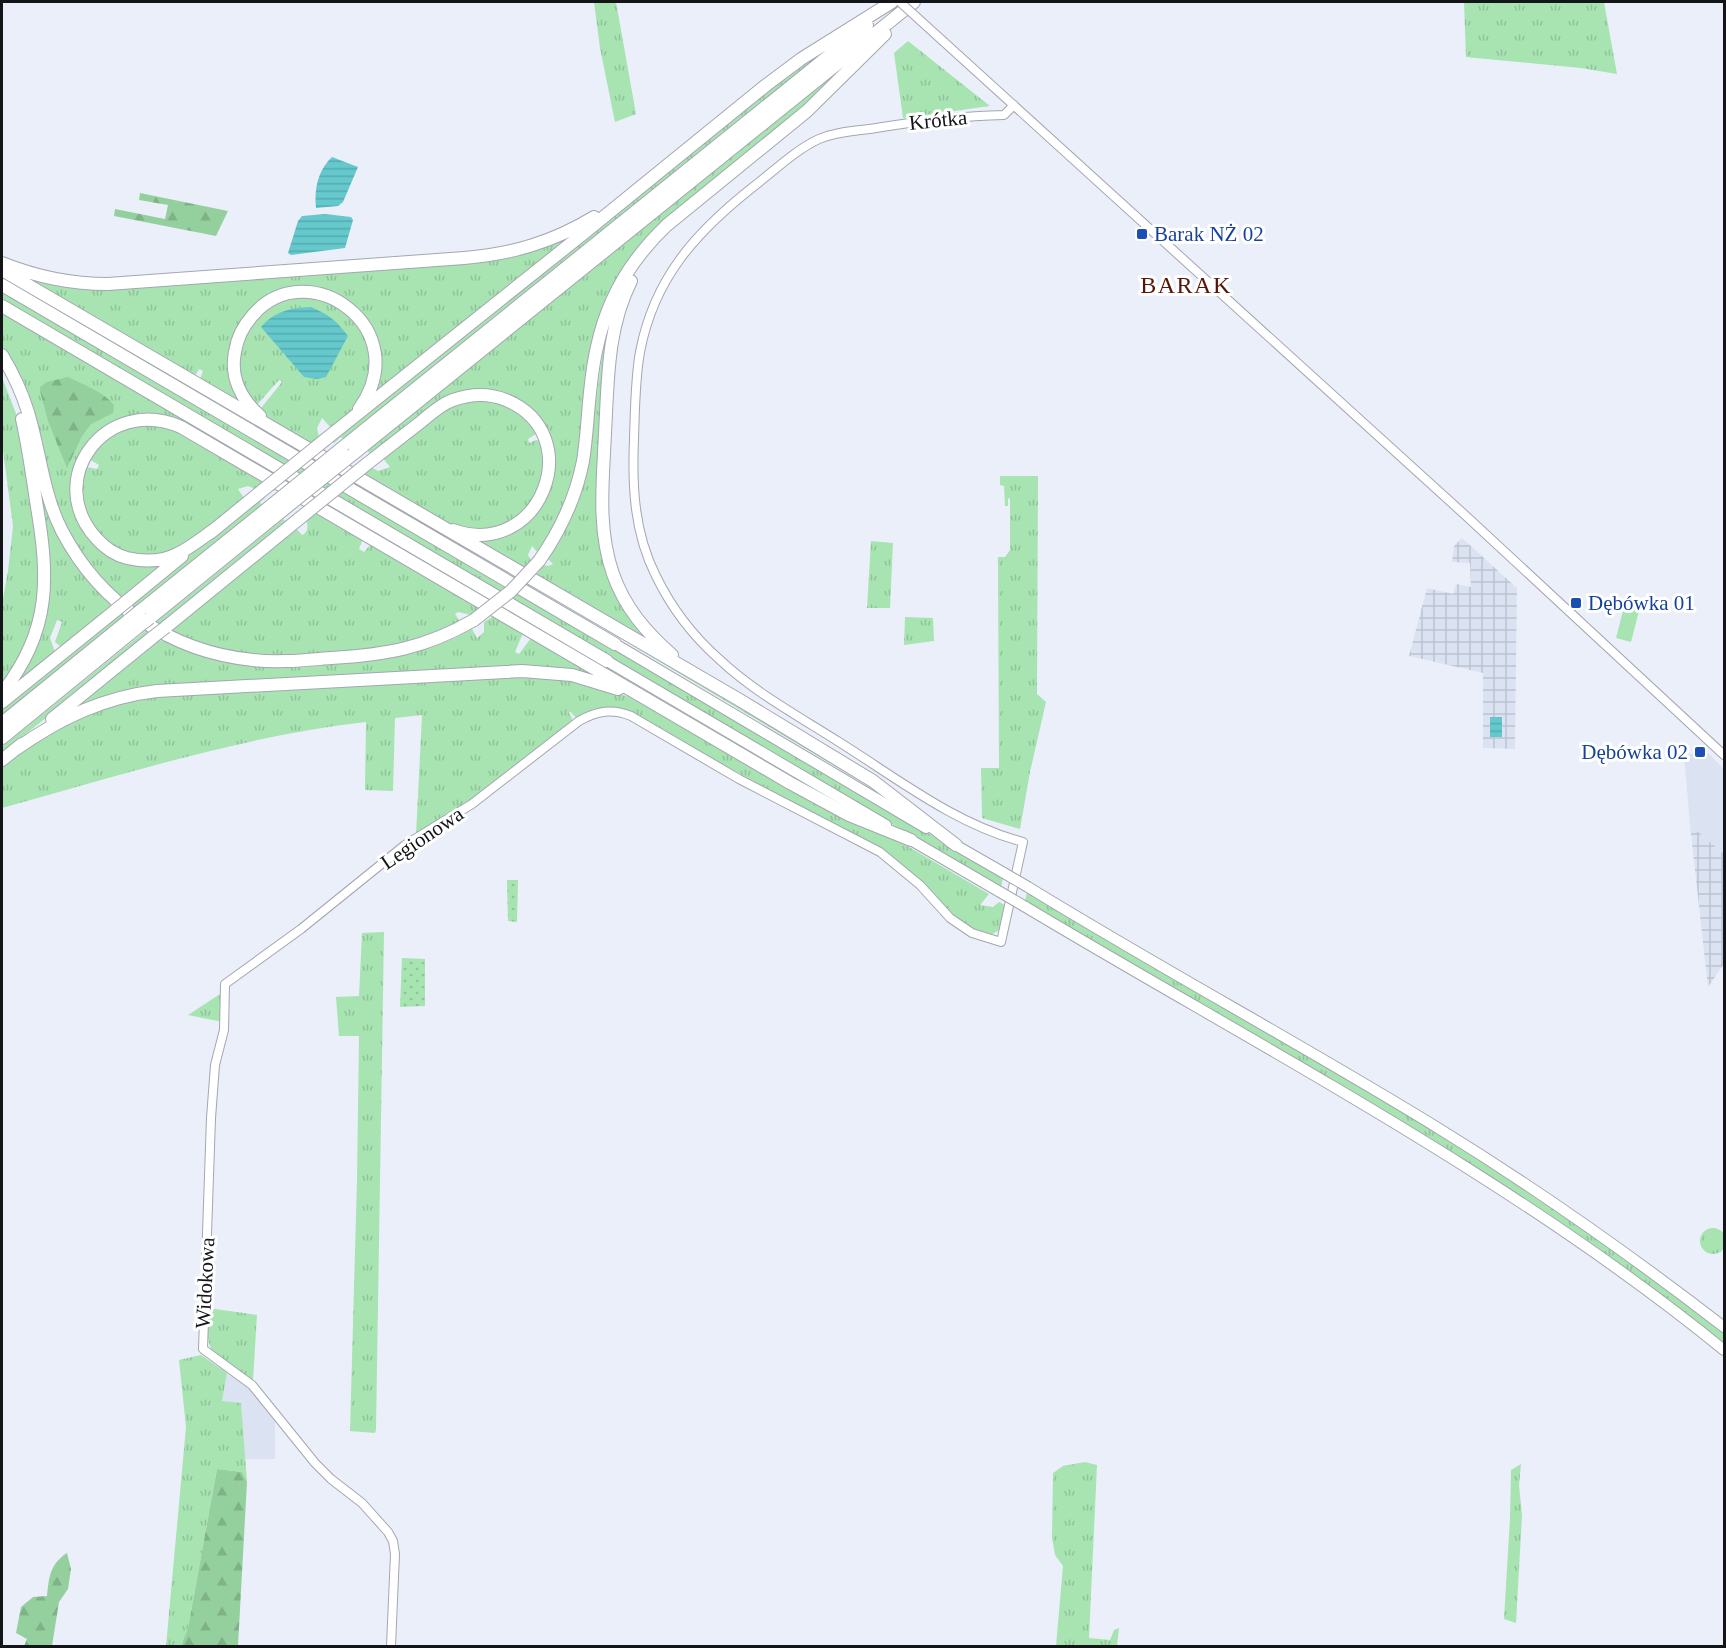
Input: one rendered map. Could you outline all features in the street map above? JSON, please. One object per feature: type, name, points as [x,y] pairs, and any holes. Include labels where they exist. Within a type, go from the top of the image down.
[{"type":"highway","points":[[2,702],[326,438],[584,234],[781,73],[896,2]]},
{"type":"highway","points":[[348,451],[896,2]]},
{"type":"highway","points":[[2,738],[145,614],[916,2]]},
{"type":"highway","points":[[2,355],[22,395],[51,504],[73,550],[94,579],[138,618],[165,635],[190,646],[222,656],[258,661],[372,655],[403,650],[441,638],[474,620],[511,591],[539,561],[559,530],[578,481],[584,454],[595,356],[610,306],[623,280],[642,252],[661,230],[692,203],[807,111],[916,2]]},
{"type":"highway","points":[[2,263],[49,279],[77,284],[108,284],[493,256],[528,248],[558,237],[628,196]]},
{"type":"highway","points":[[692,203],[656,244],[636,272],[625,293],[615,324],[609,358],[602,515],[604,538],[614,575],[634,614],[650,635],[699,676]]},
{"type":"highway","points":[[2,270],[424,518],[699,676],[873,781],[956,845]]},
{"type":"highway","points":[[2,285],[615,644]]},
{"type":"highway","points":[[284,436],[255,412],[243,397],[235,377],[233,363],[236,346],[245,324],[264,305],[293,294],[321,294],[343,304],[355,313],[368,332],[375,353],[374,376],[365,399],[346,423]]},
{"type":"highway","points":[[2,306],[607,661]]},
{"type":"highway","points":[[2,365],[22,419],[41,531],[45,572],[42,606],[34,637],[20,666],[2,693]]},
{"type":"highway","points":[[2,760],[439,408],[454,399],[474,395],[495,397],[510,402],[532,418],[547,444],[549,470],[541,496],[526,517],[512,528],[480,535],[457,531],[424,518]]},
{"type":"highway","points":[[215,529],[177,554],[165,559],[142,561],[123,557],[106,548],[91,533],[80,510],[77,495],[78,477],[86,454],[103,434],[130,420],[154,418],[182,426],[831,806],[871,825],[911,840]]},
{"type":"highway","points":[[2,723],[133,624]]},
{"type":"highway","points":[[16,749],[54,724],[87,708],[122,697],[158,691],[533,671],[561,673],[590,679],[655,705]]},
{"type":"main road","points":[[615,644],[1110,937],[1399,1104],[1510,1173],[1619,1247],[1725,1327]]},
{"type":"main road","points":[[607,661],[1278,1053],[1470,1169],[1582,1244],[1725,1350]]},
{"type":"street","points":[[896,2],[1014,105],[1725,755]]},
{"type":"street","name":"Krótka","points":[[625,714],[739,779],[880,852],[920,885],[950,918],[972,933],[1001,942],[1023,842],[980,828],[934,803],[755,688],[719,660],[684,621],[659,583],[642,542],[635,506],[633,467],[637,376],[641,349],[656,299],[674,266],[693,241],[717,217],[800,150],[832,135],[940,118],[1004,115],[1014,105]]},
{"type":"street","name":"Legionowa","points":[[225,984],[301,929],[405,845],[472,804],[579,721],[601,712],[614,711],[625,714]]},
{"type":"street","name":"Widokowa","points":[[225,984],[224,1030],[215,1065],[211,1118],[203,1348],[252,1385],[315,1463],[331,1479],[362,1503],[388,1532],[396,1554],[391,1647]]},
{"type":"shaded area","points":[[1462,538],[1517,588],[1515,749],[1483,748],[1483,673],[1409,656],[1427,588],[1453,594],[1456,584],[1471,587],[1470,563],[1452,562],[1454,546]]},
{"type":"shaded area","points":[[1708,753],[1724,769],[1724,854],[1690,825],[1684,754]]},
{"type":"shaded area","points":[[1690,825],[1724,854],[1724,964],[1708,987]]},
{"type":"shaded area","points":[[227,1373],[240,1379],[275,1417],[275,1459],[244,1459],[241,1404],[222,1401]]},
{"type":"green space","points":[[594,2],[616,2],[636,114],[615,122],[600,48]]},
{"type":"green space","points":[[1464,2],[1604,2],[1617,74],[1581,68],[1466,57]]},
{"type":"green space","points":[[840,38],[343,439],[341,437],[334,443],[330,440],[762,91]]},
{"type":"green space","points":[[908,41],[990,106],[903,118],[894,53]]},
{"type":"green space","points":[[853,59],[830,84],[732,166],[612,290],[579,457],[565,506],[539,554],[532,546],[528,555],[531,560],[522,571],[466,539],[500,535],[551,480],[535,417],[472,392],[366,461],[363,459],[370,454],[367,450]]},
{"type":"green space","points":[[140,193],[228,211],[216,236],[114,216],[115,209],[165,219],[168,205],[139,200]]},
{"type":"green space","points":[[578,233],[369,401],[379,355],[336,296],[277,295],[233,343],[246,408],[200,379],[203,371],[199,369],[195,376],[15,274],[47,282],[522,254],[544,248]]},
{"type":"green space","points":[[2,273],[821,752],[910,811],[603,628],[2,278]]},
{"type":"green space","points":[[2,289],[1003,877],[1001,888],[2,302]]},
{"type":"green space","points":[[303,297],[328,300],[355,319],[370,346],[371,373],[359,402],[331,428],[322,418],[317,428],[319,437],[311,444],[263,414],[261,408],[282,382],[279,380],[256,406],[241,383],[239,351],[251,323],[278,302]]},
{"type":"green space","points":[[616,309],[605,557],[656,648],[534,578],[544,565],[553,564],[548,559],[560,541],[579,500],[586,475],[602,356]]},
{"type":"green space","points":[[2,312],[554,637],[558,642],[660,699],[855,815],[170,418],[99,434],[74,493],[102,548],[170,562],[121,600],[96,574],[64,525],[11,363],[2,349]]},
{"type":"green space","points":[[2,377],[18,419],[30,489],[41,586],[30,638],[2,688],[2,604],[13,526],[2,443]]},
{"type":"green space","points":[[68,377],[98,392],[114,405],[113,413],[91,424],[82,436],[67,468],[48,421],[40,387],[47,382]]},
{"type":"green space","points":[[484,399],[521,414],[536,434],[528,439],[529,443],[536,440],[541,441],[545,456],[542,487],[516,520],[483,532],[449,525],[362,474],[371,467],[378,471],[390,467],[382,457],[427,420],[457,403]]},
{"type":"green space","points":[[139,424],[174,428],[265,481],[255,489],[248,486],[238,489],[244,498],[203,533],[178,550],[163,555],[148,556],[134,555],[121,550],[99,534],[91,522],[81,490],[86,467],[97,469],[99,465],[89,459],[105,438]]},
{"type":"green space","points":[[35,471],[48,511],[74,560],[113,607],[61,647],[55,642],[62,622],[57,620],[50,638],[55,652],[8,692],[40,629]]},
{"type":"green space","points":[[1000,476],[1038,476],[1037,694],[1046,702],[1020,829],[982,818],[981,768],[999,768],[998,557],[1005,557],[1010,550],[1010,499],[1008,498],[1008,506],[1005,506],[1004,486],[1000,485]]},
{"type":"green space","points":[[262,496],[265,498],[260,502],[262,505],[2,716],[2,706]]},
{"type":"green space","points":[[317,510],[363,539],[359,549],[364,552],[371,544],[483,607],[471,615],[458,612],[455,614],[461,623],[396,647],[276,657],[213,649],[168,629],[295,527],[302,535],[304,534],[307,528],[306,519]]},
{"type":"green space","points":[[293,515],[297,517],[2,753],[2,747],[283,519],[285,521]]},
{"type":"green space","points":[[871,541],[893,543],[890,608],[867,608]]},
{"type":"green space","points":[[1624,607],[1639,611],[1631,642],[1616,638]]},
{"type":"green space","points":[[495,615],[523,633],[515,652],[519,654],[531,638],[609,682],[577,674],[166,687],[68,713],[157,639],[210,658],[243,665],[282,667],[341,664],[418,651],[436,646],[472,629],[477,638],[484,632],[484,622]]},
{"type":"green space","points":[[905,617],[933,618],[934,641],[904,645]]},
{"type":"green space","points":[[522,675],[577,682],[629,697],[794,791],[909,847],[989,894],[980,905],[993,907],[999,902],[1005,905],[999,930],[991,935],[971,929],[954,916],[903,866],[880,848],[628,712],[576,718],[570,711],[572,723],[488,789],[416,835],[422,715],[395,718],[393,791],[365,790],[366,722],[320,728],[228,747],[2,808],[2,766],[54,730],[111,704],[181,694]]},
{"type":"green space","points":[[507,880],[518,880],[517,922],[508,921]]},
{"type":"green space","points":[[1027,891],[1391,1104],[1541,1198],[1724,1332],[1724,1345],[1627,1271],[1025,902]]},
{"type":"green space","points":[[384,932],[375,1433],[350,1431],[359,1036],[339,1036],[336,997],[359,996],[362,933]]},
{"type":"green space","points":[[402,958],[425,959],[425,1006],[400,1007]]},
{"type":"green space","points":[[220,994],[223,1022],[188,1015]]},
{"type":"green space","points":[[1713,1228],[1722,1232],[1726,1241],[1722,1250],[1713,1254],[1704,1250],[1700,1241],[1704,1232]]},
{"type":"green space","points":[[208,1308],[257,1315],[253,1380],[212,1353],[208,1339]]},
{"type":"green space","points":[[201,1355],[227,1373],[222,1401],[241,1403],[247,1482],[242,1472],[217,1469],[188,1628],[181,1646],[166,1646],[186,1427],[179,1360]]},
{"type":"green space","points":[[1085,1462],[1097,1465],[1089,1638],[1110,1640],[1114,1630],[1119,1628],[1117,1646],[1056,1646],[1063,1566],[1055,1555],[1052,1537],[1053,1473],[1063,1466]]},
{"type":"green space","points":[[1521,1464],[1519,1485],[1522,1515],[1516,1623],[1504,1619],[1511,1470]]},
{"type":"green space","points":[[217,1469],[242,1472],[247,1482],[238,1646],[181,1646],[188,1628]]},
{"type":"green space","points":[[67,1553],[71,1569],[68,1589],[59,1602],[52,1646],[24,1646],[27,1639],[16,1633],[21,1607],[33,1597],[47,1596],[54,1566]]},
{"type":"water","points":[[332,157],[358,167],[343,202],[338,206],[316,208],[318,180],[323,168]]},
{"type":"water","points":[[325,214],[351,217],[353,220],[345,248],[291,255],[288,253],[298,221],[302,216]]},
{"type":"water","points":[[311,307],[332,318],[348,336],[326,377],[317,379],[304,377],[261,327],[283,311]]},
{"type":"water","points":[[1490,717],[1502,717],[1502,737],[1490,737]]},
{"type":"place","name":"Barak NŻ 02","points":[[1142,234]]},
{"type":"place","name":"Dębówka 01","points":[[1576,603]]},
{"type":"place","name":"Dębówka 02","points":[[1700,752]]},
{"type":"district","name":"BARAK","points":[[1186,285]]}]
